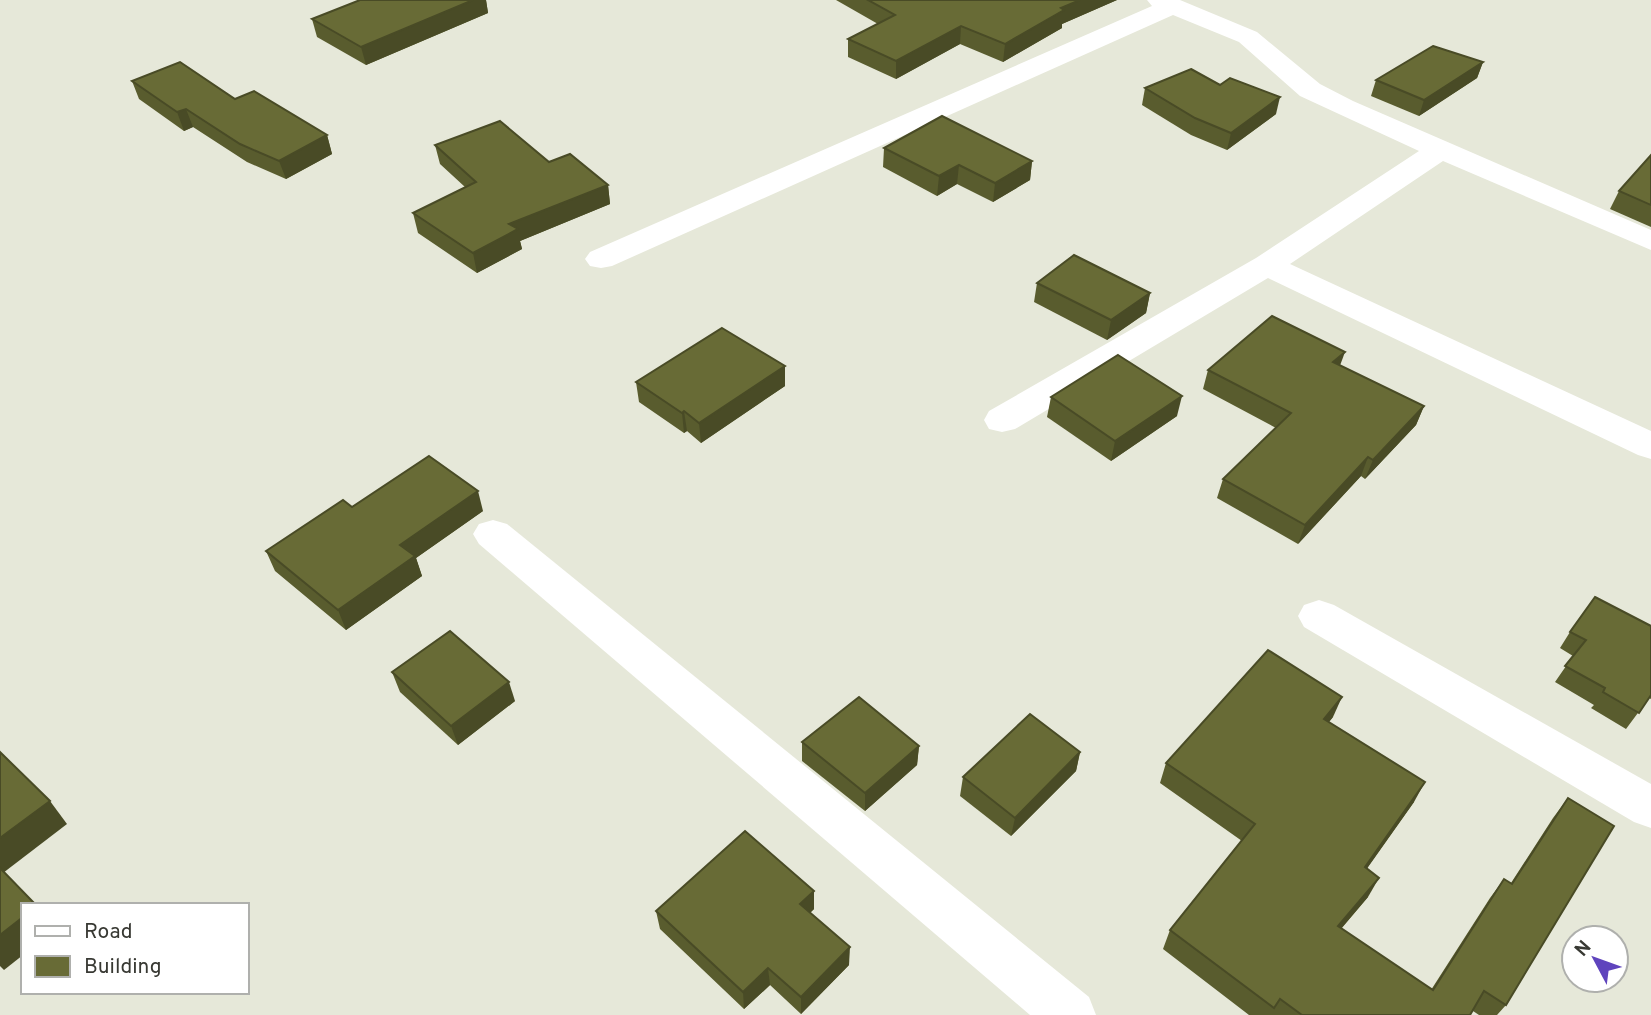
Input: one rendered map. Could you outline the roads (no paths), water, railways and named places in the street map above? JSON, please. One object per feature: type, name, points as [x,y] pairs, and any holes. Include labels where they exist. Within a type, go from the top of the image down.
[{"type":"street","points":[[601,259],[1166,3],[1253,40],[1310,90],[1343,107],[1651,241]]},
{"type":"street","points":[[1002,419],[1267,265],[1441,149]]},
{"type":"street","points":[[1267,265],[1651,446]]},
{"type":"street","points":[[493,534],[1070,1015]]},
{"type":"street","points":[[1319,616],[1651,808]]}]
